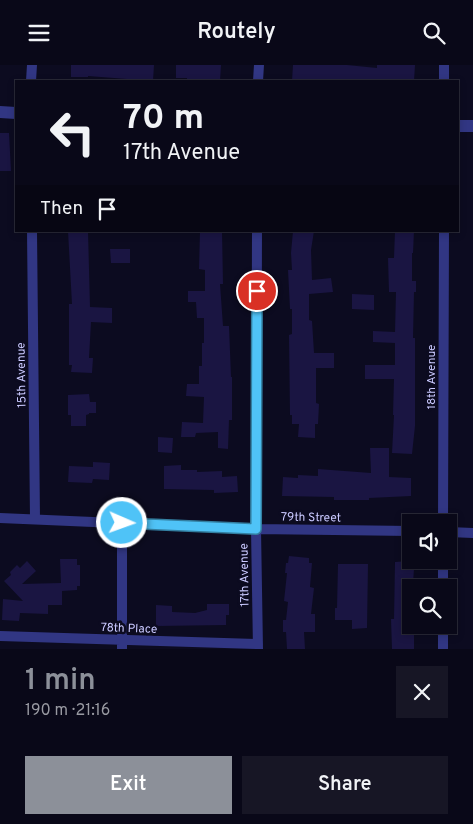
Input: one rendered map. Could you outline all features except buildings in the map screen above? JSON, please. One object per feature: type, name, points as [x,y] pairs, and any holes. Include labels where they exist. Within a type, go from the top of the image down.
[{"type":"street","points":[[32,65],[32,80]]},
{"type":"street","points":[[258,65],[258,80]]},
{"type":"street","points":[[444,65],[444,80]]},
{"type":"street","points":[[0,112],[15,113]]},
{"type":"street","points":[[459,126],[473,126]]},
{"type":"street","name":"15th Avenue","points":[[32,232],[35,519]]},
{"type":"street","name":"17th Avenue","points":[[257,232],[256,529],[258,647]]},
{"type":"street","name":"18th Avenue","points":[[443,514],[444,232]]},
{"type":"street","name":"79th Street","points":[[0,518],[256,529],[402,531]]},
{"type":"street","points":[[122,523],[122,645]]},
{"type":"street","points":[[457,532],[473,533]]},
{"type":"street","points":[[443,634],[443,649]]},
{"type":"street","name":"78th Place","points":[[0,636],[122,645],[258,647]]},
{"type":"route","points":[[122,523],[256,529],[257,291]]}]
